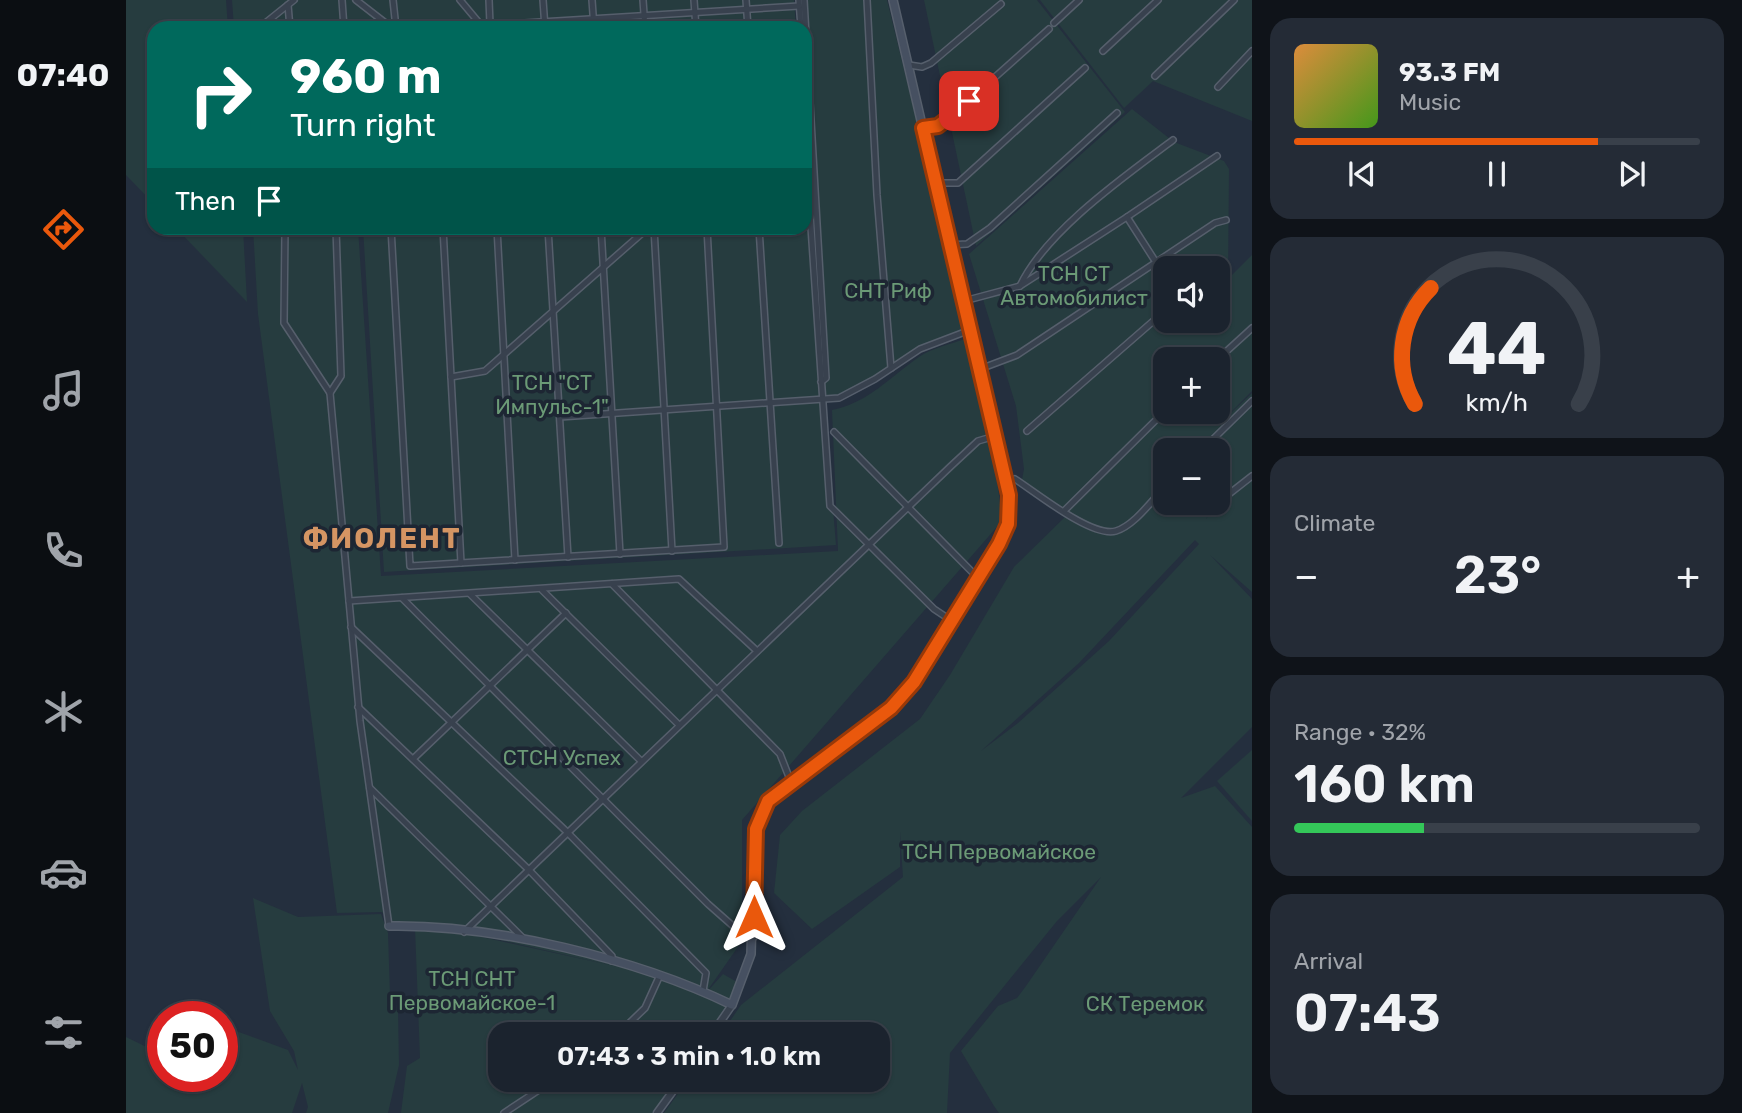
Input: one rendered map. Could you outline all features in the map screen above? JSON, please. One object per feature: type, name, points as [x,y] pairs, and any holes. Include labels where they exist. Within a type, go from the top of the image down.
[{"type":"main road","points":[[389,926],[464,932],[527,942],[660,975],[704,991],[732,1005],[749,962],[754,937],[756,829],[768,801],[891,708],[914,682],[1005,533],[1010,512],[995,436],[892,0]]},
{"type":"street","points":[[268,21],[294,0]]},
{"type":"street","points":[[342,0],[344,21]]},
{"type":"street","points":[[356,0],[384,21]]},
{"type":"street","points":[[393,0],[394,21]]},
{"type":"street","points":[[460,0],[478,21]]},
{"type":"street","points":[[489,0],[490,21]]},
{"type":"street","points":[[543,0],[545,21]]},
{"type":"street","points":[[592,0],[593,21]]},
{"type":"street","points":[[643,0],[644,21]]},
{"type":"street","points":[[694,0],[696,21]]},
{"type":"street","points":[[746,0],[748,21]]},
{"type":"street","points":[[867,0],[877,195],[891,368]]},
{"type":"street","points":[[1054,23],[1079,0]]},
{"type":"street","points":[[1103,51],[1157,0]]},
{"type":"street","points":[[1155,76],[1234,0]]},
{"type":"street","points":[[569,21],[747,9],[801,2]]},
{"type":"street","points":[[800,21],[801,2]]},
{"type":"street","points":[[801,2],[802,21]]},
{"type":"street","points":[[909,65],[922,67],[931,63],[1001,4]]},
{"type":"street","points":[[288,5],[289,21]]},
{"type":"street","points":[[923,128],[938,126],[949,118],[1049,29]]},
{"type":"street","points":[[1218,87],[1252,51]]},
{"type":"street","points":[[936,183],[958,183],[1085,68]]},
{"type":"street","points":[[950,246],[967,244],[990,228],[1116,113]]},
{"type":"street","points":[[1020,286],[1035,259],[1061,233],[1125,176],[1173,140]]},
{"type":"street","points":[[964,301],[1020,286],[1127,218],[1217,156]]},
{"type":"street","points":[[812,162],[827,379],[821,382]]},
{"type":"street","points":[[1127,218],[1153,261]]},
{"type":"street","points":[[1165,256],[1215,223],[1226,219]]},
{"type":"street","points":[[285,235],[284,323],[330,393],[358,707],[389,926]]},
{"type":"street","points":[[330,393],[341,376],[336,235]]},
{"type":"street","points":[[391,235],[410,566],[724,547],[707,235]]},
{"type":"street","points":[[443,235],[461,563]]},
{"type":"street","points":[[497,235],[515,560]]},
{"type":"street","points":[[548,235],[568,557]]},
{"type":"street","points":[[601,235],[620,554]]},
{"type":"street","points":[[451,377],[481,373],[639,235]]},
{"type":"street","points":[[654,235],[672,551]]},
{"type":"street","points":[[759,235],[779,543]]},
{"type":"street","points":[[811,235],[830,506],[934,609],[952,621]]},
{"type":"street","points":[[980,369],[1017,355],[1153,264]]},
{"type":"street","points":[[1027,431],[1153,321]]},
{"type":"street","points":[[1230,348],[1252,328]]},
{"type":"street","points":[[560,417],[823,400],[850,394],[937,340],[970,330]]},
{"type":"street","points":[[1214,438],[1252,401]]},
{"type":"street","points":[[1065,510],[1153,423]]},
{"type":"street","points":[[835,432],[978,578]]},
{"type":"street","points":[[464,932],[978,441],[995,436]]},
{"type":"street","points":[[1230,493],[1252,476]]},
{"type":"street","points":[[1015,479],[1065,510],[1088,528],[1115,531],[1132,521],[1153,499]]},
{"type":"street","points":[[349,601],[679,579],[757,651]]},
{"type":"street","points":[[612,584],[780,754],[791,782]]},
{"type":"street","points":[[542,590],[679,725]]},
{"type":"street","points":[[470,594],[641,761]]},
{"type":"street","points":[[402,598],[708,904],[741,934],[754,937]]},
{"type":"street","points":[[413,760],[566,613]]},
{"type":"street","points":[[351,627],[567,832],[706,973],[704,991]]},
{"type":"street","points":[[358,707],[527,869],[612,956],[612,962]]},
{"type":"street","points":[[370,788],[527,942]]},
{"type":"street","points":[[631,1022],[645,1009],[660,975]]},
{"type":"street","points":[[720,1022],[732,1005]]},
{"type":"street","points":[[505,1113],[536,1092]]},
{"type":"street","points":[[657,1113],[672,1092]]},
{"type":"green space","points":[[126,0],[226,0],[228,21],[147,21],[147,197],[126,175]]},
{"type":"green space","points":[[232,0],[794,0],[796,21],[234,21]]},
{"type":"green space","name":"ТСН \"СТ Импульс-1\"","points":[[802,0],[887,0],[967,327],[842,397],[824,399],[836,545],[384,572],[363,235],[812,234],[824,381],[812,173],[812,21],[803,21]]},
{"type":"green space","points":[[924,0],[1037,0],[1125,112],[976,246]]},
{"type":"green space","points":[[1040,0],[1252,0],[1252,121],[1153,81],[1124,108]]},
{"type":"green space","points":[[1132,109],[1174,142],[1224,161],[1229,169],[1228,256],[1153,256],[1153,333],[1230,333],[1230,277],[1252,255],[1252,391],[1230,413],[1230,347],[1153,347],[1153,424],[1230,424],[1230,414],[1252,393],[1252,592],[1210,555],[1252,599],[1252,727],[1181,798],[1215,786],[1252,827],[1252,1113],[999,1113],[994,1106],[961,1051],[998,1006],[1017,998],[1101,877],[1057,921],[950,1053],[947,1113],[664,1113],[679,1092],[890,1092],[890,1022],[729,1022],[741,1005],[903,877],[900,832],[900,867],[812,929],[774,893],[780,835],[802,811],[920,719],[950,675],[1014,567],[1065,517],[1021,485],[1024,469],[1016,406],[969,254]],"holes":[[[1195,540],[1199,544],[1109,641],[1018,723],[981,751],[1079,663]]]},
{"type":"green space","points":[[183,235],[243,235],[247,302]]},
{"type":"green space","name":"СТСН Успех","points":[[253,235],[358,235],[381,576],[838,551],[832,410],[857,402],[924,354],[965,339],[988,429],[1002,521],[742,820],[742,941],[705,994],[723,974],[737,982],[732,1000],[718,1022],[488,1022],[488,1092],[671,1092],[656,1113],[401,1113],[407,1066],[420,1058],[415,928],[464,933],[623,968],[461,931],[391,924],[382,912],[337,913],[258,314]]},
{"type":"green space","points":[[1252,750],[1252,821],[1217,781]]},
{"type":"green space","points":[[253,898],[298,917],[381,914],[388,933],[390,995],[398,1008],[399,1065],[388,1113],[306,1113],[308,1107],[302,1083],[292,1113],[126,1113],[126,1037],[147,1047],[147,1092],[238,1092],[238,1032],[288,1050],[298,1070],[294,1051],[270,1011]]},
{"type":"district","name":"ФИОЛЕНТ","points":[[382,538]]},
{"type":"route","points":[[754,917],[754,844],[760,815],[768,801],[891,708],[914,682],[999,544],[1008,524],[1009,495],[923,128],[938,126],[969,101]]},
{"type":"park label","name":"ТСН СТ Автомобилист","points":[[1074,285]]},
{"type":"park label","name":"СНТ Риф","points":[[888,290]]},
{"type":"park label","name":"ТСН Первомайское","points":[[999,851]]},
{"type":"park label","name":"ТСН СНТ Первомайское-1","points":[[472,990]]},
{"type":"park label","name":"СК Теремок","points":[[1145,1003]]}]
